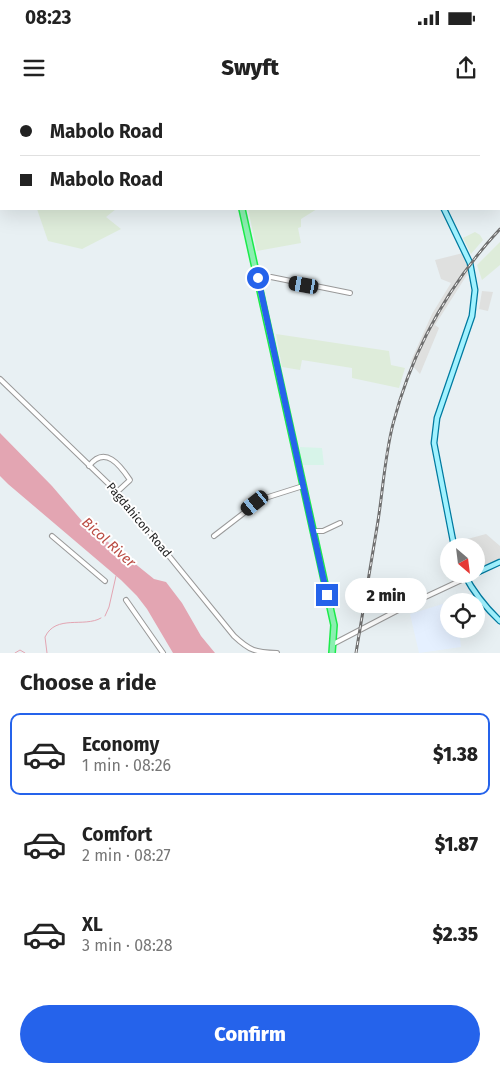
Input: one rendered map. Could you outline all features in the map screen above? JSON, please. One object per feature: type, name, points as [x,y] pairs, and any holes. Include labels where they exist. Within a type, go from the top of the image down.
[{"type":"highway","points":[[242,210],[334,625],[332,653]]},
{"type":"main road","points":[[444,210],[470,263],[475,290],[472,316],[436,418],[434,443],[452,538]]},
{"type":"main road","points":[[485,570],[500,562]]},
{"type":"main road","points":[[468,583],[487,609],[500,621]]},
{"type":"street","points":[[257,277],[271,277],[350,293]]},
{"type":"street","name":"Pagdahicon Road","points":[[0,379],[117,492],[234,636],[247,648],[277,653]]},
{"type":"street","points":[[89,466],[94,460],[100,458],[108,458],[120,464],[130,480],[117,492]]},
{"type":"street","points":[[214,536],[262,499],[303,486]]},
{"type":"street","points":[[313,531],[322,531],[340,523]]},
{"type":"street","points":[[52,536],[105,581]]},
{"type":"street","points":[[333,644],[451,583]]},
{"type":"street","points":[[126,600],[163,653]]},
{"type":"shaded area","points":[[37,210],[115,210],[106,217],[121,229],[82,249],[48,241]]},
{"type":"shaded area","points":[[248,210],[315,210],[301,219],[301,227],[298,228],[301,243],[257,251]]},
{"type":"shaded area","points":[[475,232],[483,240],[471,254],[463,238]]},
{"type":"shaded area","points":[[500,242],[500,265],[482,280],[477,265]]},
{"type":"shaded area","points":[[463,253],[472,267],[435,325],[439,328],[420,374],[410,363],[432,314],[451,283],[441,279],[435,260]]},
{"type":"shaded area","points":[[482,291],[493,292],[488,311],[479,309]]},
{"type":"shaded area","points":[[276,334],[389,351],[391,365],[405,368],[399,388],[352,378],[352,368],[302,360],[300,370],[282,367]]},
{"type":"shaded area","points":[[0,433],[52,486],[82,521],[154,579],[166,582],[182,603],[201,636],[215,653],[173,653],[147,609],[137,596],[0,476]]},
{"type":"shaded area","points":[[300,447],[322,448],[324,465],[300,465]]},
{"type":"shaded area","points":[[486,534],[500,546],[500,564],[485,571],[485,538],[471,538]]},
{"type":"shaded area","points":[[440,605],[440,638],[460,638],[461,647],[419,653],[410,614]]},
{"type":"waterway","points":[[105,616],[116,576]]},
{"type":"waterway","points":[[47,653],[45,637],[56,626],[94,621],[101,618]]},
{"type":"waterway","points":[[15,653],[20,650],[25,653]]},
{"type":"railway","points":[[356,653],[388,448],[401,397],[434,320],[464,272],[500,229]]},
{"type":"route","points":[[258,278],[327,595]]},
{"type":"water label","name":"Bicol River","points":[[109,542]]}]
